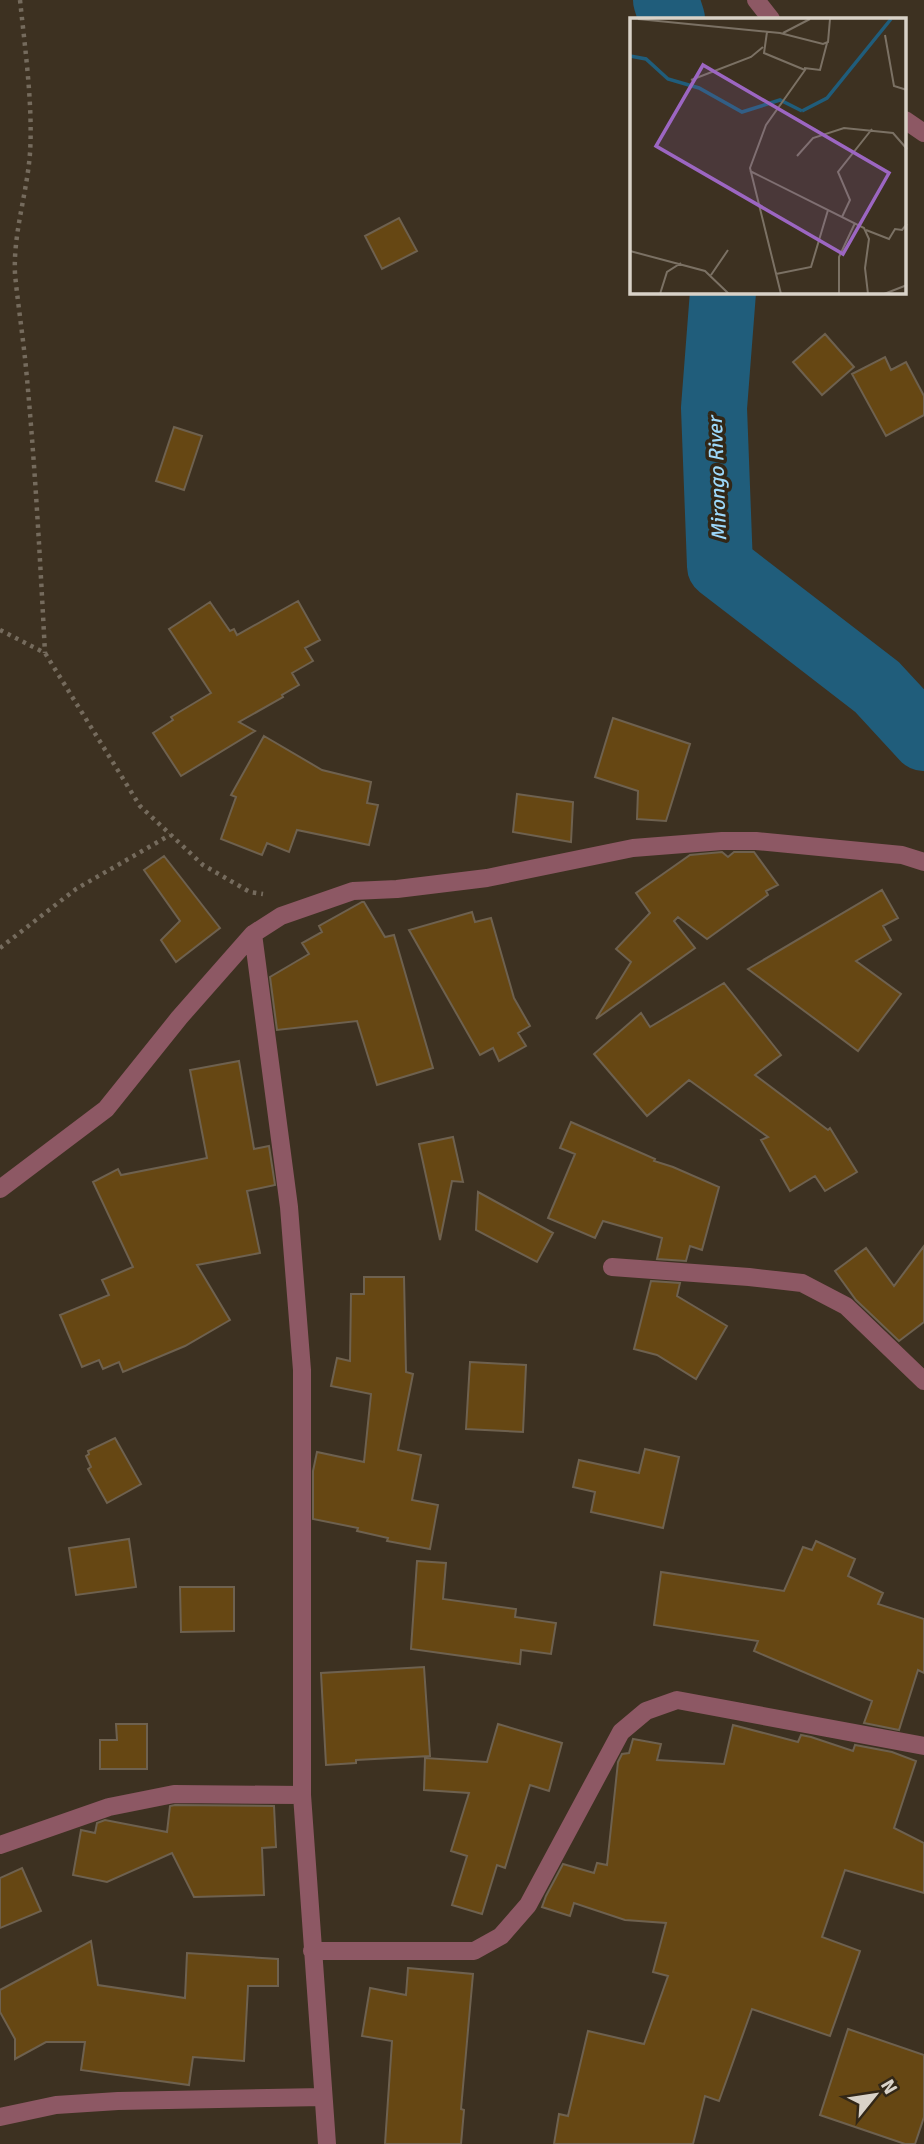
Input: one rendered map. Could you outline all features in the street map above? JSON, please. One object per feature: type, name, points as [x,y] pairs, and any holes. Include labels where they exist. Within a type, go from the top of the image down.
[{"type":"street","points":[[757,0],[770,18]]},
{"type":"street","points":[[906,121],[924,133]]},
{"type":"street","points":[[0,1189],[106,1109],[179,1018],[253,934],[282,916],[315,904],[353,891],[397,889],[487,878],[633,848],[684,844],[756,841],[902,855],[924,862]]},
{"type":"street","points":[[253,934],[289,1207],[302,1370],[302,1796],[327,2144]]},
{"type":"street","points":[[612,1267],[802,1283],[846,1306],[924,1381]]},
{"type":"street","points":[[312,1951],[474,1951],[501,1936],[528,1906],[621,1732],[646,1711],[656,1707],[677,1700],[924,1745]]},
{"type":"street","points":[[0,1845],[109,1807],[154,1797],[174,1794],[302,1796]]},
{"type":"street","points":[[0,2117],[56,2105],[105,2101],[323,2097]]},
{"type":"path","points":[[20,0],[27,64],[30,152],[15,246],[15,274],[38,511],[45,653],[140,806],[202,865],[250,892],[315,904]]},
{"type":"path","points":[[0,630],[45,653]]},
{"type":"path","points":[[0,948],[76,889],[170,835]]},
{"type":"building","points":[[399,218],[417,251],[382,269],[365,236]]},
{"type":"building","points":[[825,334],[854,367],[822,395],[793,362]]},
{"type":"building","points":[[885,357],[891,370],[906,362],[924,396],[924,415],[886,436],[852,374]]},
{"type":"building","points":[[174,427],[202,436],[184,490],[156,481]]},
{"type":"building","points":[[298,601],[320,640],[305,648],[313,661],[292,673],[299,685],[239,722],[255,731],[181,776],[153,733],[173,720],[171,717],[211,693],[169,629],[210,602],[230,631],[234,629],[237,635]]},
{"type":"building","points":[[613,718],[690,744],[666,821],[637,819],[638,791],[595,777]]},
{"type":"building","points":[[264,736],[322,770],[371,782],[367,803],[378,805],[369,845],[297,830],[289,852],[267,843],[262,855],[221,839],[236,797],[231,795]]},
{"type":"building","points":[[517,794],[573,802],[571,842],[513,832]]},
{"type":"building","points":[[722,852],[728,857],[734,852],[754,852],[778,885],[766,891],[768,895],[707,939],[678,917],[674,921],[695,948],[596,1019],[631,962],[616,949],[650,913],[636,893],[690,855]]},
{"type":"building","points":[[164,856],[220,928],[176,962],[161,940],[180,921],[144,870]]},
{"type":"building","points":[[882,890],[898,918],[883,926],[891,940],[856,961],[901,994],[858,1051],[748,969]]},
{"type":"building","points":[[362,902],[385,937],[394,935],[433,1068],[377,1085],[357,1021],[277,1030],[270,977],[309,954],[302,943],[322,932],[319,926]]},
{"type":"building","points":[[472,912],[475,922],[491,918],[514,998],[530,1026],[518,1033],[526,1046],[499,1061],[493,1048],[480,1055],[409,930]]},
{"type":"building","points":[[724,983],[781,1055],[755,1075],[828,1130],[830,1128],[857,1172],[825,1191],[815,1176],[790,1191],[761,1140],[768,1137],[689,1080],[647,1116],[594,1054],[641,1013],[650,1027]]},
{"type":"building","points":[[239,1061],[254,1149],[269,1146],[275,1185],[247,1191],[260,1253],[197,1265],[230,1320],[185,1346],[123,1372],[119,1362],[103,1369],[99,1360],[82,1367],[60,1315],[109,1295],[102,1280],[133,1267],[93,1182],[118,1169],[121,1175],[207,1158],[190,1070]]},
{"type":"building","points":[[571,1122],[655,1159],[654,1161],[719,1187],[702,1250],[690,1246],[686,1261],[657,1259],[662,1238],[603,1221],[595,1238],[548,1218],[575,1154],[560,1148]]},
{"type":"building","points":[[453,1137],[463,1182],[452,1181],[440,1240],[419,1144]]},
{"type":"building","points":[[478,1192],[553,1233],[537,1262],[476,1230]]},
{"type":"building","points":[[924,1246],[924,1322],[899,1341],[856,1300],[835,1271],[866,1248],[894,1286]]},
{"type":"building","points":[[364,1277],[404,1277],[406,1372],[413,1374],[398,1450],[421,1455],[412,1500],[438,1505],[430,1549],[387,1541],[388,1538],[357,1531],[358,1528],[313,1519],[313,1471],[317,1452],[364,1462],[371,1394],[331,1386],[337,1358],[350,1361],[351,1294],[364,1294]]},
{"type":"building","points":[[651,1281],[680,1283],[677,1296],[727,1326],[696,1379],[657,1355],[634,1349]]},
{"type":"building","points":[[470,1362],[526,1365],[523,1432],[466,1429]]},
{"type":"building","points":[[115,1438],[141,1484],[107,1503],[88,1469],[91,1467],[86,1456],[88,1451]]},
{"type":"building","points":[[645,1449],[679,1457],[663,1528],[591,1512],[595,1492],[573,1487],[579,1460],[639,1473]]},
{"type":"building","points":[[129,1539],[136,1587],[76,1595],[69,1548]]},
{"type":"building","points":[[816,1541],[855,1559],[848,1576],[883,1593],[878,1604],[924,1619],[924,1673],[918,1670],[899,1730],[864,1723],[872,1701],[754,1651],[758,1641],[654,1625],[661,1572],[784,1591],[803,1547],[812,1550]]},
{"type":"building","points":[[417,1561],[446,1563],[443,1599],[516,1609],[515,1617],[556,1623],[551,1654],[521,1650],[520,1664],[411,1649]]},
{"type":"building","points":[[180,1587],[234,1587],[234,1631],[181,1632]]},
{"type":"building","points":[[424,1667],[430,1756],[356,1760],[356,1763],[326,1765],[321,1673]]},
{"type":"building","points":[[116,1724],[147,1724],[147,1769],[100,1769],[100,1740],[117,1740]]},
{"type":"building","points":[[498,1724],[562,1743],[549,1791],[530,1785],[505,1868],[497,1865],[482,1914],[452,1905],[467,1856],[451,1851],[469,1793],[424,1790],[425,1758],[487,1762]]},
{"type":"building","points":[[733,1725],[798,1742],[801,1735],[853,1751],[855,1745],[892,1752],[916,1761],[894,1828],[924,1843],[924,1893],[845,1870],[822,1937],[860,1951],[830,2036],[752,2009],[719,2101],[705,2096],[693,2144],[554,2144],[559,2114],[568,2116],[588,2031],[644,2044],[668,1976],[653,1972],[666,1923],[625,1920],[574,1903],[570,1916],[542,1907],[546,1896],[563,1864],[594,1873],[597,1863],[607,1865],[618,1762],[622,1754],[629,1753],[633,1739],[661,1744],[657,1760],[724,1764]]},
{"type":"building","points":[[170,1806],[274,1806],[276,1847],[262,1848],[264,1895],[194,1897],[172,1853],[107,1882],[73,1875],[81,1830],[95,1833],[97,1823],[105,1820],[167,1832]]},
{"type":"building","points":[[22,1868],[41,1911],[0,1928],[0,1878]]},
{"type":"building","points":[[91,1941],[98,1985],[185,1998],[187,1953],[278,1959],[278,1986],[248,1986],[244,2061],[193,2057],[189,2085],[81,2070],[85,2042],[46,2042],[15,2059],[15,2039],[0,2012],[0,1990]]},
{"type":"building","points":[[408,1968],[473,1974],[461,2109],[464,2110],[461,2144],[385,2144],[392,2041],[362,2036],[370,1988],[406,1995]]},
{"type":"building","points":[[848,2029],[924,2055],[924,2117],[915,2144],[905,2144],[820,2115]]},
{"type":"waterway","name":"Mirongo River","points":[[666,0],[672,18]]},
{"type":"waterway","name":"Mirongo River","points":[[723,294],[714,408],[720,566],[877,687],[924,738]]}]
